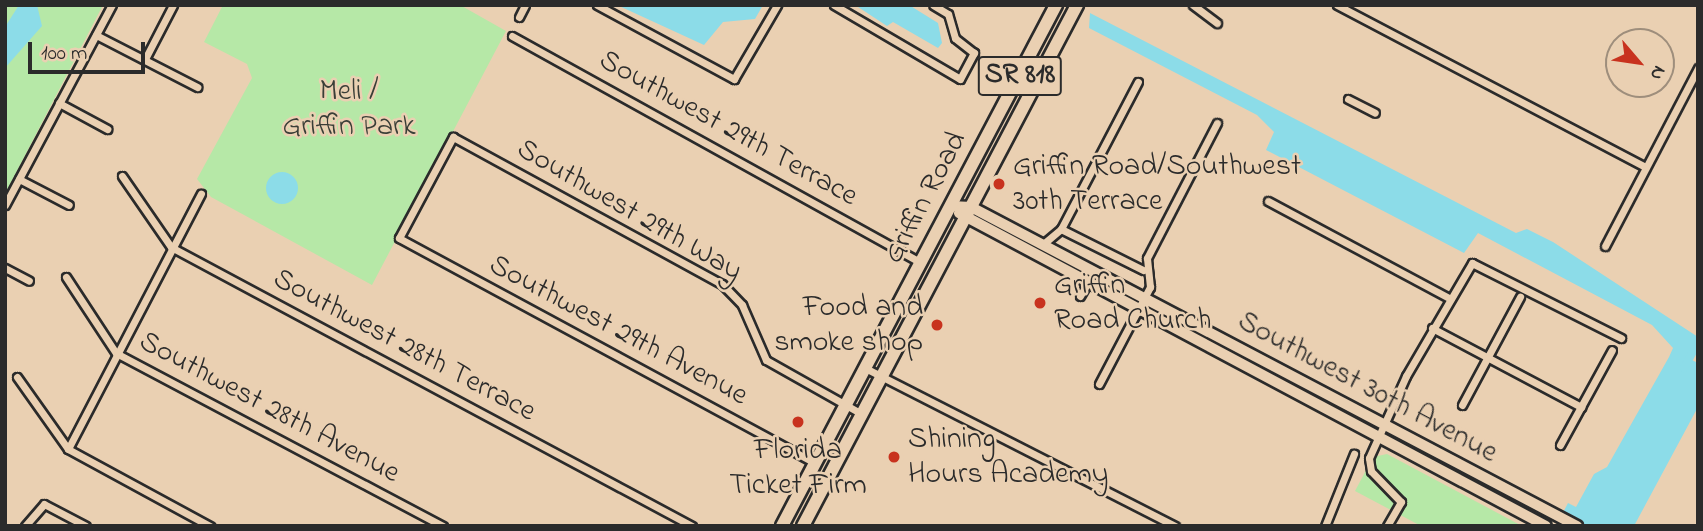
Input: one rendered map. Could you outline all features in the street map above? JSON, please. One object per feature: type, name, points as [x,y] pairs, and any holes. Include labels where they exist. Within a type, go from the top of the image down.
[{"type":"main road","name":"Griffin Road","points":[[782,526],[1057,5]]},
{"type":"main road","name":"Griffin Road","points":[[803,526],[1075,9]]},
{"type":"main road","name":"Southwest 30th Avenue","points":[[951,206],[971,207],[1577,526]]},
{"type":"main road","name":"Southwest 30th Avenue","points":[[951,206],[965,220],[1546,526]]},
{"type":"street","points":[[5,205],[112,5]]},
{"type":"street","points":[[145,59],[173,5]]},
{"type":"street","points":[[519,17],[525,5]]},
{"type":"street","points":[[597,5],[734,79],[777,5]]},
{"type":"street","points":[[834,7],[956,79],[972,49],[955,38],[948,14],[933,5]]},
{"type":"street","points":[[1057,5],[1075,9]]},
{"type":"street","points":[[1193,5],[1217,23]]},
{"type":"street","points":[[1336,5],[1644,166]]},
{"type":"street","points":[[96,35],[197,86]]},
{"type":"street","name":"Southwest 29th Terrace","points":[[512,36],[921,262]]},
{"type":"street","points":[[1605,246],[1644,166],[1698,68]]},
{"type":"street","points":[[1042,245],[1061,229],[1138,82]]},
{"type":"street","points":[[1348,99],[1376,113]]},
{"type":"street","points":[[59,103],[107,129]]},
{"type":"street","points":[[1143,270],[1217,123]]},
{"type":"street","name":"Southwest 29th Avenue","points":[[453,136],[399,238],[815,463]]},
{"type":"street","name":"Southwest 29th Way","points":[[453,136],[730,289],[766,360],[862,414]]},
{"type":"street","name":"Southwest 28th Terrace","points":[[122,176],[171,247],[692,526]]},
{"type":"street","points":[[19,179],[69,205]]},
{"type":"street","points":[[68,449],[201,193]]},
{"type":"street","points":[[1268,201],[1449,298]]},
{"type":"street","points":[[1061,229],[1143,270],[1150,287],[1099,384]]},
{"type":"street","points":[[1387,526],[1402,502],[1367,466],[1381,438],[1382,424],[1432,328],[1449,298],[1479,263],[1621,338]]},
{"type":"street","points":[[5,268],[29,281]]},
{"type":"street","name":"Southwest 28th Avenue","points":[[66,277],[116,353],[443,526]]},
{"type":"street","points":[[1080,296],[1087,284]]},
{"type":"street","points":[[1462,405],[1520,297]]},
{"type":"street","points":[[1432,328],[1581,407]]},
{"type":"street","points":[[1560,445],[1612,350]]},
{"type":"street","points":[[865,368],[883,373],[1175,526]]},
{"type":"street","points":[[16,377],[68,449],[210,526]]},
{"type":"street","points":[[1325,526],[1354,454]]},
{"type":"street","points":[[25,526],[36,506],[86,526]]},
{"type":"green space","points":[[5,5],[103,5],[5,194]]},
{"type":"green space","name":"Meli / Griffin Park","points":[[223,5],[460,5],[506,31],[372,285],[211,197],[197,179],[252,78],[247,64],[204,42]]},
{"type":"green space","points":[[1387,454],[1522,526],[1421,526],[1355,491],[1373,457]]},
{"type":"water","points":[[19,5],[37,5],[42,26],[5,68],[5,27]]},
{"type":"water","points":[[617,5],[763,5],[755,19],[723,22],[704,45]]},
{"type":"water","points":[[855,5],[909,5],[938,23],[942,43],[938,48],[893,22],[887,26]]},
{"type":"water","points":[[1090,13],[1516,233],[1527,229],[1553,242],[1698,337],[1690,359],[1698,363],[1698,407],[1634,526],[1556,526],[1568,503],[1576,507],[1594,474],[1607,467],[1669,357],[1673,348],[1652,325],[1478,233],[1464,253],[1266,150],[1274,132],[1257,115],[1089,28]]},
{"type":"water","points":[[282,172],[293,177],[298,188],[293,199],[282,204],[271,199],[266,188],[271,177]]},
{"type":"waterway","points":[[1684,368],[1698,343]]},
{"type":"place","name":"Griffin Road/Southwest 30th Terrace","points":[[999,184]]},
{"type":"place","name":"Griffin Road Church","points":[[1040,303]]},
{"type":"place","name":"Food and smoke shop","points":[[937,325]]},
{"type":"place","name":"Florida Ticket Firm","points":[[798,422]]},
{"type":"place","name":"Shining Hours Academy","points":[[894,457]]}]
